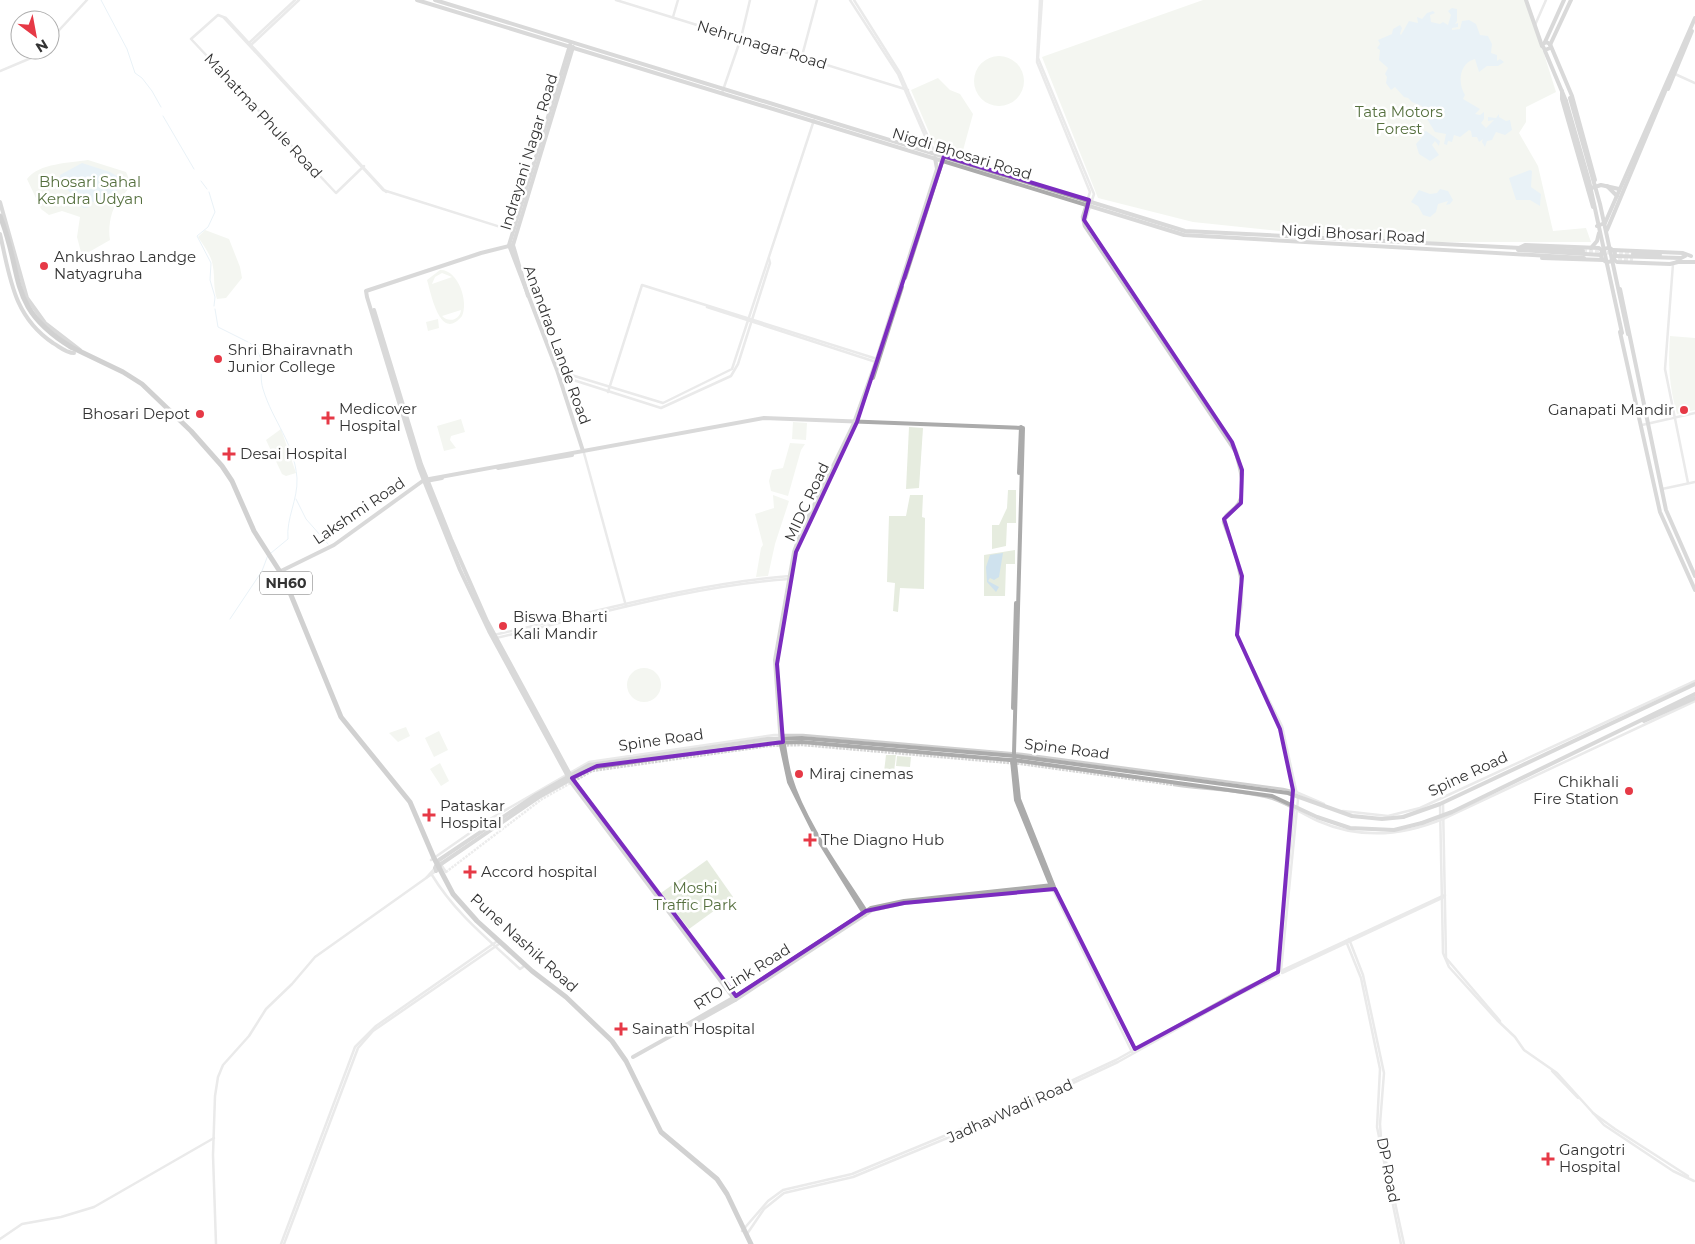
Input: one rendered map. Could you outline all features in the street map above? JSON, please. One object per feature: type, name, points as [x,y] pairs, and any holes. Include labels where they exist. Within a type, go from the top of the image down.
[{"type":"highway","name":"NH60","points":[[0,216],[18,289],[24,302],[37,321],[71,350]]},
{"type":"highway","name":"NH60","points":[[0,226],[15,290],[22,304],[35,323],[51,338],[71,350]]},
{"type":"highway","name":"Pune Nashik Road","points":[[71,350],[82,353],[134,378],[199,440],[229,477],[254,531],[279,572],[341,717],[410,802],[436,863],[460,907],[496,944],[561,997],[610,1044],[626,1068],[656,1131],[674,1148],[714,1179],[723,1191],[743,1230]]},
{"type":"highway","name":"Pune Nashik Road","points":[[71,350],[134,381],[189,433],[224,474],[253,536],[279,572]]},
{"type":"highway","name":"Pune Nashik Road","points":[[436,863],[453,894],[471,916],[612,1041],[626,1061],[661,1132],[717,1179],[750,1244]]},
{"type":"main road","name":"Nigdi Bhosari Road","points":[[417,0],[572,44]]},
{"type":"main road","name":"Nigdi Bhosari Road","points":[[435,0],[572,44],[1177,228],[1197,232],[1602,252]]},
{"type":"main road","points":[[1527,0],[1534,25],[1544,44],[1562,91],[1568,99],[1600,204],[1667,514],[1695,576]]},
{"type":"main road","points":[[1544,44],[1564,0]]},
{"type":"main road","points":[[1545,50],[1550,46],[1571,0]]},
{"type":"main road","points":[[1607,232],[1695,18]]},
{"type":"main road","points":[[1597,226],[1605,223],[1695,25]]},
{"type":"main road","name":"Indrayani Nagar Road","points":[[511,245],[572,44]]},
{"type":"main road","points":[[1544,44],[1550,46],[1569,90],[1579,120],[1614,258],[1629,336]]},
{"type":"main road","points":[[1607,238],[1609,221],[1670,81]]},
{"type":"main road","points":[[1569,90],[1568,99],[1591,188],[1661,514],[1695,590]]},
{"type":"main road","points":[[1562,91],[1562,99],[1599,233],[1622,335]]},
{"type":"main road","points":[[908,264],[937,169],[935,155]]},
{"type":"main road","points":[[908,264],[943,158]]},
{"type":"main road","points":[[1588,189],[1597,186],[1607,186],[1619,189]]},
{"type":"main road","points":[[1607,186],[1617,196]]},
{"type":"main road","points":[[0,202],[22,286],[31,305],[46,323],[82,353]]},
{"type":"main road","name":"Nigdi Bhosari Road","points":[[1090,203],[1176,233],[1196,237],[1513,254]]},
{"type":"main road","points":[[1591,248],[1597,241],[1599,233]]},
{"type":"main road","points":[[0,234],[12,291],[19,305],[49,340],[68,352],[71,350]]},
{"type":"main road","points":[[511,245],[366,292],[425,481],[494,637],[570,777],[735,998]]},
{"type":"main road","name":"Anandrao Lande Road","points":[[511,245],[584,452]]},
{"type":"main road","points":[[1517,248],[1524,245],[1591,248],[1602,252],[1612,250],[1683,253],[1693,256]]},
{"type":"main road","name":"Nigdi Bhosari Road","points":[[1511,249],[1517,248]]},
{"type":"main road","points":[[1517,248],[1583,251]]},
{"type":"main road","points":[[5,257],[15,254]]},
{"type":"main road","points":[[1513,254],[1584,258]]},
{"type":"main road","points":[[1513,254],[1518,257],[1604,261],[1614,258],[1681,258],[1685,256]]},
{"type":"main road","points":[[1634,254],[1693,256]]},
{"type":"main road","points":[[1614,258],[1617,262],[1673,264],[1678,262]]},
{"type":"main road","points":[[1633,260],[1695,262]]},
{"type":"main road","name":"MIDC Road","points":[[865,913],[830,856],[796,790],[782,739],[777,664],[790,577],[804,531],[856,422],[878,361],[908,264]]},
{"type":"main road","points":[[425,481],[758,418],[1022,429],[1013,757],[1019,799],[1052,886]]},
{"type":"main road","name":"Lakshmi Road","points":[[279,572],[334,544],[425,481]]},
{"type":"main road","name":"Spine Road","points":[[1441,801],[1695,683]]},
{"type":"main road","name":"Spine Road","points":[[1443,817],[1638,724],[1695,694]]},
{"type":"main road","points":[[1638,724],[1695,700]]},
{"type":"main road","name":"Spine Road","points":[[436,863],[570,777],[596,763],[782,739],[1013,757],[1175,780]]},
{"type":"main road","points":[[1175,780],[1288,793],[1352,816],[1382,819],[1403,817],[1441,801]]},
{"type":"main road","points":[[1185,781],[1272,796],[1317,817],[1350,828],[1394,830],[1443,817]]},
{"type":"main road","name":"RTO Link Road","points":[[626,1061],[735,998],[865,913],[904,903],[1052,886]]},
{"type":"street","points":[[60,29],[87,0]]},
{"type":"street","points":[[249,44],[295,0]]},
{"type":"street","points":[[249,44],[299,0]]},
{"type":"street","name":"Nehrunagar Road","points":[[616,0],[906,90]]},
{"type":"street","points":[[674,18],[678,0]]},
{"type":"street","points":[[723,90],[741,38],[750,0]]},
{"type":"street","points":[[802,57],[817,0]]},
{"type":"street","points":[[852,0],[896,71],[935,155]]},
{"type":"street","points":[[1041,0],[1038,58],[1090,192],[1090,203],[1085,218],[1089,230],[1237,451],[1243,474],[1240,505],[1225,521],[1238,557],[1242,587],[1242,605],[1236,632],[1280,729],[1295,791],[1295,810],[1280,973]]},
{"type":"street","points":[[1534,25],[1546,0]]},
{"type":"street","name":"Mahatma Phule Road","points":[[249,44],[220,15],[216,16],[191,39],[336,193],[363,167]]},
{"type":"street","points":[[249,44],[386,192],[514,232]]},
{"type":"street","points":[[0,71],[26,60]]},
{"type":"street","points":[[1672,73],[1695,83]]},
{"type":"street","points":[[906,90],[928,143],[928,153]]},
{"type":"street","points":[[563,374],[567,378],[661,408],[731,376],[770,263],[769,259],[814,118]]},
{"type":"street","points":[[1673,264],[1665,369],[1688,484]]},
{"type":"street","points":[[608,392],[642,285],[878,361]]},
{"type":"street","points":[[558,374],[568,374],[662,403],[728,373],[735,367]]},
{"type":"street","points":[[1642,425],[1695,413]]},
{"type":"street","points":[[584,452],[625,607]]},
{"type":"street","points":[[1661,489],[1695,482]]},
{"type":"street","points":[[494,637],[625,607],[743,583],[790,577]]},
{"type":"street","name":"Spine Road","points":[[1441,801],[1588,731],[1695,683]]},
{"type":"street","name":"Spine Road","points":[[1175,780],[1263,797],[1340,829],[1380,833],[1406,831],[1443,817],[1561,764],[1695,700]]},
{"type":"street","name":"Spine Road","points":[[1175,780],[1295,791],[1327,805],[1355,814],[1393,815],[1431,805]]},
{"type":"street","points":[[1441,801],[1443,817],[1443,953],[1445,962],[1527,1053],[1541,1060],[1593,1112],[1615,1129],[1695,1181]]},
{"type":"street","points":[[216,1244],[215,1096],[218,1077],[228,1058],[249,1036],[263,1014],[320,953],[432,875],[436,863],[446,872]]},
{"type":"street","name":"Spine Road","points":[[426,878],[436,863]]},
{"type":"street","points":[[283,1244],[353,1056],[365,1037],[496,944],[456,909],[432,875]]},
{"type":"street","points":[[1052,886],[1134,1051]]},
{"type":"street","name":"JadhavWadi Road","points":[[746,1236],[764,1209],[784,1192],[837,1182],[866,1172],[1015,1110],[1134,1051],[1280,973],[1444,896]]},
{"type":"street","name":"DP Road","points":[[1348,941],[1363,975],[1380,1065],[1381,1081],[1377,1127],[1402,1244]]},
{"type":"street","name":"JadhavWadi Road","points":[[743,1230],[768,1201],[783,1190],[844,1176],[874,1166],[1026,1102],[1134,1051]]},
{"type":"street","points":[[0,1239],[22,1224],[65,1216],[102,1203],[214,1138]]},
{"type":"highlighted area","points":[[944,156],[1089,200],[1084,220],[1232,442],[1242,470],[1241,503],[1224,519],[1242,576],[1237,635],[1280,729],[1293,790],[1278,972],[1135,1049],[1055,889],[904,903],[866,911],[736,996],[572,778],[597,766],[783,742],[777,664],[796,552],[857,422]]},
{"type":"green space","name":"Tata Motors Forest","points":[[1203,0],[1527,0],[1556,92],[1526,107],[1526,122],[1519,133],[1538,166],[1553,231],[1586,228],[1591,242],[1435,242],[1336,237],[1193,222],[1098,198],[1042,57]]},
{"type":"green space","points":[[994,56],[1004,56],[1017,63],[1024,76],[1024,86],[1017,99],[1004,106],[994,106],[985,102],[978,95],[974,86],[974,76],[978,67],[985,60]]},
{"type":"green space","points":[[938,78],[950,90],[960,94],[973,114],[962,154],[951,154],[935,146],[911,90]]},
{"type":"green space","name":"Bhosari Sahal Kendra Udyan","points":[[88,160],[126,172],[129,187],[112,212],[109,226],[110,240],[82,256],[77,237],[80,217],[62,211],[49,215],[41,209],[27,179],[32,174],[47,167]]},
{"type":"green space","points":[[205,230],[229,239],[240,267],[242,278],[226,298],[217,299],[211,259],[198,237]]},
{"type":"green space","points":[[440,270],[446,271],[457,280],[463,295],[464,310],[462,316],[454,323],[448,324],[442,320],[434,304],[427,280]],"holes":[[[442,273],[452,277],[432,284],[435,277]],[[461,310],[459,316],[451,320],[442,316]]]},
{"type":"green space","points":[[438,319],[439,328],[428,331],[426,322]]},
{"type":"green space","points":[[1670,336],[1695,338],[1695,410],[1677,414],[1670,375]]},
{"type":"green space","points":[[461,419],[465,432],[451,436],[450,440],[456,448],[444,451],[437,426]]},
{"type":"green space","points":[[793,422],[807,423],[806,440],[792,439]]},
{"type":"green space","points":[[909,427],[923,428],[919,488],[906,489]]},
{"type":"green space","points":[[281,429],[296,473],[286,476],[282,474],[266,440]]},
{"type":"green space","points":[[790,443],[805,444],[801,450],[788,496],[771,491],[769,481],[772,470],[783,468]]},
{"type":"green space","points":[[1008,490],[1016,490],[1016,523],[1007,523],[1006,546],[992,549],[992,525],[999,525],[1007,508]]},
{"type":"green space","points":[[773,495],[789,501],[775,544],[768,576],[756,577],[763,545],[755,514],[774,508]]},
{"type":"green space","points":[[910,495],[923,495],[922,517],[925,518],[924,589],[900,588],[898,612],[893,611],[895,583],[887,582],[889,516],[906,516]]},
{"type":"green space","points":[[1015,550],[1015,564],[1006,564],[1005,596],[984,596],[984,555]]},
{"type":"green space","points":[[644,668],[656,673],[661,685],[656,697],[644,702],[632,697],[627,685],[632,673]]},
{"type":"green space","points":[[406,727],[410,736],[398,742],[389,733]]},
{"type":"green space","points":[[439,731],[448,750],[434,757],[425,738]]},
{"type":"green space","points":[[886,755],[896,755],[894,772],[884,772]]},
{"type":"green space","points":[[897,756],[911,757],[910,767],[896,766]]},
{"type":"green space","points":[[440,763],[449,781],[441,786],[430,769]]},
{"type":"green space","name":"Moshi Traffic Park","points":[[707,860],[733,897],[689,929],[661,893]]},
{"type":"water","points":[[1452,8],[1457,9],[1457,21],[1455,24],[1458,23],[1458,27],[1452,28],[1452,30],[1460,29],[1462,21],[1469,20],[1476,24],[1480,35],[1488,36],[1492,44],[1491,53],[1497,55],[1497,61],[1500,59],[1504,62],[1498,66],[1487,66],[1479,72],[1475,59],[1466,64],[1461,73],[1461,84],[1465,95],[1463,99],[1480,109],[1475,114],[1480,115],[1484,112],[1484,119],[1481,123],[1486,128],[1494,120],[1488,121],[1488,117],[1496,118],[1499,114],[1499,117],[1506,121],[1510,120],[1512,130],[1505,135],[1496,132],[1492,140],[1487,141],[1485,147],[1482,142],[1483,139],[1479,142],[1477,137],[1472,137],[1469,130],[1460,137],[1454,135],[1452,142],[1448,141],[1447,145],[1444,144],[1446,134],[1435,132],[1427,119],[1419,117],[1422,106],[1404,97],[1395,87],[1391,90],[1386,83],[1387,77],[1385,74],[1388,68],[1379,60],[1380,50],[1377,48],[1380,44],[1378,40],[1392,34],[1393,29],[1400,25],[1402,28],[1401,35],[1409,21],[1418,23],[1417,17],[1422,19],[1427,13],[1433,11],[1435,13],[1430,15],[1431,22],[1440,24],[1443,22],[1448,25],[1451,15],[1448,11]]},
{"type":"water","points":[[1426,131],[1440,141],[1439,146],[1435,141],[1432,145],[1439,155],[1430,161],[1419,154],[1416,144],[1423,136],[1422,132]]},
{"type":"water","points":[[82,163],[110,172],[122,179],[115,194],[107,201],[97,203],[91,201],[91,205],[83,208],[61,182],[60,175]]},
{"type":"water","points":[[1530,170],[1532,171],[1531,187],[1541,194],[1540,206],[1530,200],[1516,200],[1509,178]]},
{"type":"water","points":[[1440,189],[1448,191],[1453,200],[1450,204],[1446,205],[1448,201],[1438,204],[1436,212],[1430,217],[1423,215],[1418,206],[1411,202],[1419,190],[1430,194],[1437,193]]},
{"type":"water","points":[[1003,553],[999,577],[994,580],[990,578],[988,581],[999,587],[996,592],[987,582],[986,567],[990,555]]},
{"type":"waterway","points":[[101,0],[127,49],[135,73],[142,78],[152,91],[161,107]]},
{"type":"waterway","points":[[163,116],[194,169]]},
{"type":"waterway","points":[[201,181],[207,189]]},
{"type":"waterway","points":[[209,192],[215,212],[208,227],[197,236],[211,263],[210,280],[215,297],[214,306]]},
{"type":"waterway","points":[[215,309],[218,327],[248,342]]},
{"type":"waterway","points":[[250,343],[260,355],[263,389],[288,443],[297,478],[288,539],[271,553]]},
{"type":"waterway","points":[[296,499],[306,519],[328,544]]},
{"type":"waterway","points":[[230,619],[262,571],[268,555]]},
{"type":"tunnel","points":[[1583,251],[1633,254]]},
{"type":"tunnel","points":[[1612,259],[1633,260]]},
{"type":"tunnel","points":[[446,872],[542,799],[592,771],[768,746],[802,745],[1021,764],[1174,785]]},
{"type":"place","name":"Ankushrao Landge Natyagruha","points":[[44,266]]},
{"type":"place","name":"Shri Bhairavnath Junior College","points":[[218,359]]},
{"type":"place","name":"Ganapati Mandir","points":[[1684,410]]},
{"type":"place","name":"Bhosari Depot","points":[[200,414]]},
{"type":"place","name":"Medicover Hospital","points":[[328,418]]},
{"type":"place","name":"Desai Hospital","points":[[229,454]]},
{"type":"place","name":"Biswa Bharti Kali Mandir","points":[[503,626]]},
{"type":"place","name":"Miraj cinemas","points":[[799,774]]},
{"type":"place","name":"Chikhali Fire Station","points":[[1629,791]]},
{"type":"place","name":"Pataskar Hospital","points":[[429,815]]},
{"type":"place","name":"The Diagno Hub","points":[[810,840]]},
{"type":"place","name":"Accord hospital","points":[[470,872]]},
{"type":"place","name":"Sainath Hospital","points":[[621,1029]]},
{"type":"place","name":"Gangotri Hospital","points":[[1548,1159]]}]
